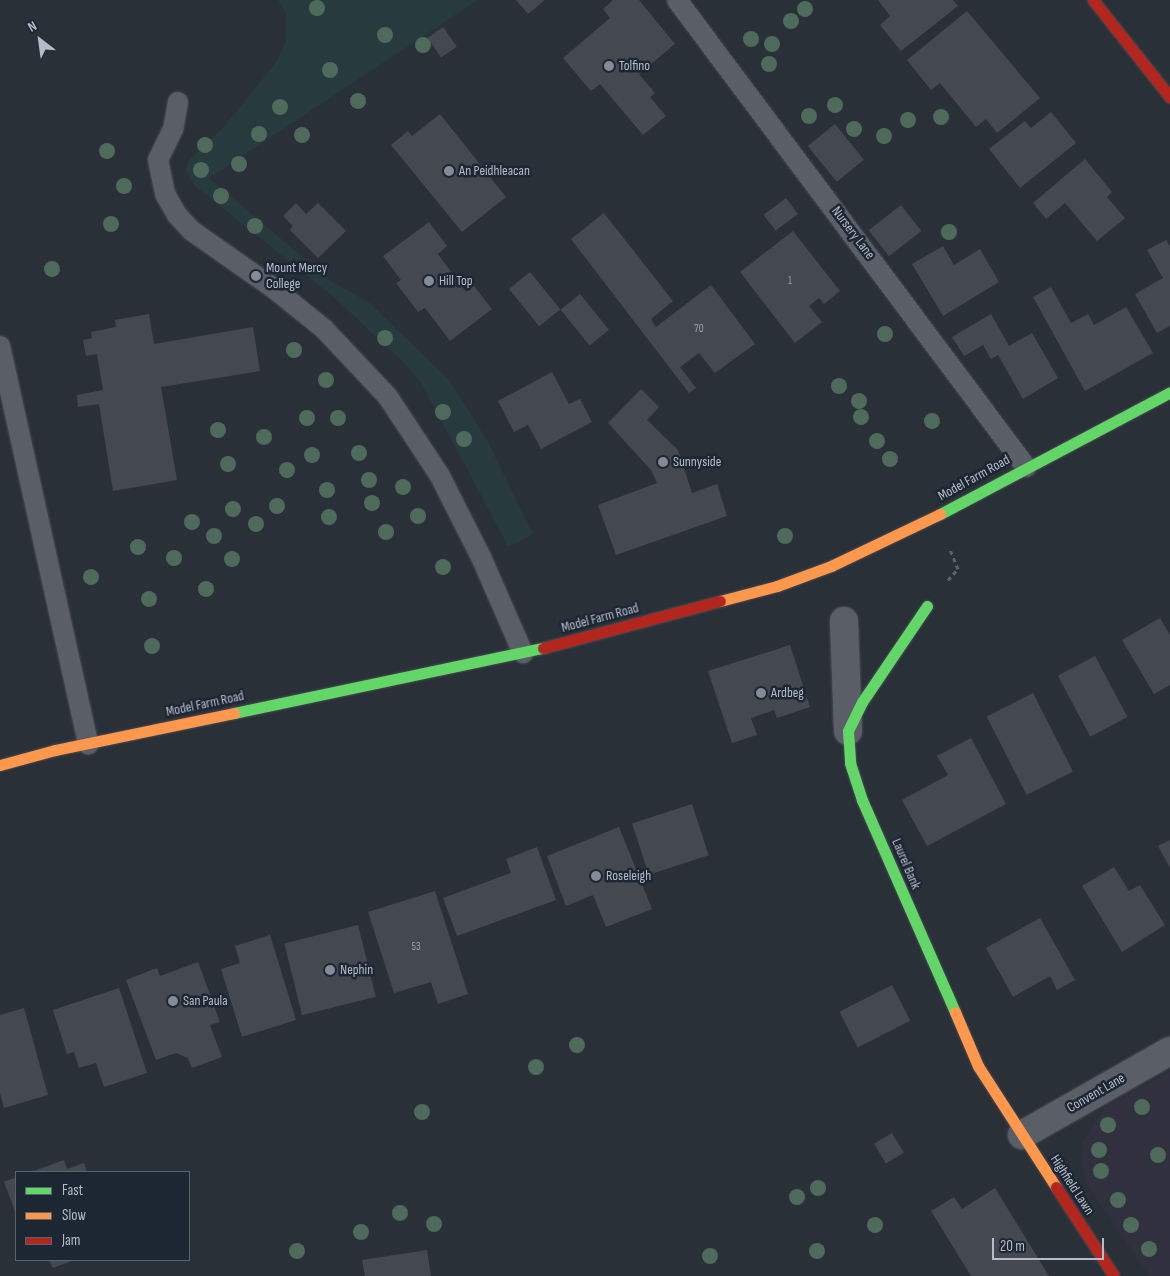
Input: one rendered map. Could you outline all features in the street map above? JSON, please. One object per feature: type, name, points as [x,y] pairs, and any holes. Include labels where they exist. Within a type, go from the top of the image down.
[{"type":"main road","points":[[1093,0],[1170,97]]},
{"type":"main road","name":"Model Farm Road","points":[[0,765],[88,744],[523,653],[778,586],[831,566],[936,516],[1170,392]]},
{"type":"main road","name":"Laurel Bank","points":[[927,606],[862,702],[848,731],[850,763],[866,809],[978,1066],[1022,1136]]},
{"type":"main road","name":"Highfield Lawn","points":[[1022,1136],[1114,1276]]},
{"type":"street","points":[[844,621],[848,731]]},
{"type":"street","name":"Convent Lane","points":[[1022,1136],[1170,1051]]},
{"type":"lane","name":"Nursery Lane","points":[[677,0],[1026,467]]},
{"type":"lane","points":[[178,102],[173,129],[158,160],[165,194],[177,215],[192,231],[272,286],[324,329],[388,397],[440,476],[481,557],[523,653]]},
{"type":"lane","points":[[0,346],[88,744]]},
{"type":"path","points":[[927,606],[958,569],[936,516]]},
{"type":"shaded area","points":[[1170,1071],[1170,1276],[1149,1276],[1087,1184],[1082,1166],[1083,1142],[1105,1107]]},
{"type":"green space","points":[[278,0],[478,0],[209,178],[331,281],[370,303],[450,381],[487,440],[533,534],[523,540],[508,546],[421,383],[401,360],[335,298],[195,186],[186,172],[188,161],[223,128],[277,61],[286,42],[286,12]]},
{"type":"building","points":[[516,0],[545,0],[528,14]]},
{"type":"building","name":"Tolfino","points":[[613,0],[639,0],[675,44],[639,74],[655,93],[650,97],[666,116],[643,135],[600,84],[591,91],[563,58],[610,18],[603,9]]},
{"type":"building","points":[[878,0],[953,0],[958,6],[901,51],[880,25],[890,16]]},
{"type":"building","points":[[967,11],[1040,98],[997,133],[986,119],[976,127],[940,83],[931,90],[907,60]]},
{"type":"building","points":[[443,27],[457,47],[441,58],[427,38]]},
{"type":"building","points":[[1051,112],[1076,143],[1020,188],[989,149],[1025,121],[1031,128]]},
{"type":"building","name":"An Peidhleacan","points":[[440,114],[506,197],[462,232],[391,145],[408,131],[412,136]]},
{"type":"building","points":[[835,124],[864,160],[837,182],[808,146]]},
{"type":"building","points":[[1085,159],[1112,192],[1107,197],[1125,218],[1097,241],[1065,203],[1046,219],[1033,203]]},
{"type":"building","points":[[786,198],[798,214],[776,231],[764,215]]},
{"type":"building","points":[[296,203],[306,214],[318,203],[346,231],[318,258],[290,230],[293,226],[283,216]]},
{"type":"building","points":[[901,205],[921,231],[889,256],[869,230]]},
{"type":"building","points":[[604,213],[673,301],[651,319],[656,327],[711,285],[755,344],[715,373],[699,353],[680,367],[696,388],[689,393],[571,239]]},
{"type":"building","name":"Hill Top","points":[[429,222],[447,246],[438,254],[466,292],[474,286],[492,309],[450,341],[425,308],[418,312],[396,283],[401,280],[383,256]]},
{"type":"building","points":[[793,231],[840,291],[824,304],[819,298],[809,306],[822,322],[795,343],[740,272]]},
{"type":"building","points":[[1166,240],[1170,246],[1170,326],[1157,333],[1135,294],[1163,278],[1147,250]]},
{"type":"building","points":[[943,246],[954,265],[980,249],[999,282],[943,316],[912,264]]},
{"type":"building","points":[[530,272],[560,309],[539,326],[509,289]]},
{"type":"building","points":[[1051,287],[1071,323],[1088,314],[1094,325],[1126,307],[1153,353],[1085,391],[1033,297]]},
{"type":"building","points":[[580,294],[609,330],[590,345],[561,310]]},
{"type":"building","points":[[149,314],[154,344],[253,327],[260,371],[161,387],[177,480],[113,491],[99,404],[78,407],[77,395],[103,390],[97,354],[86,356],[83,340],[92,338],[91,332],[116,327],[115,320]]},
{"type":"building","points":[[991,314],[1009,346],[1032,333],[1058,378],[1023,399],[998,355],[991,359],[983,345],[964,356],[952,337]]},
{"type":"building","points":[[552,372],[569,404],[580,399],[592,422],[541,449],[528,425],[514,432],[498,401]]},
{"type":"building","name":"Sunnyside","points":[[641,389],[659,407],[647,420],[678,450],[692,493],[717,484],[727,516],[616,555],[598,505],[657,483],[651,470],[608,423]]},
{"type":"building","points":[[1160,618],[1170,635],[1170,685],[1154,694],[1122,640]]},
{"type":"building","name":"Ardbeg","points":[[790,645],[810,707],[777,718],[774,710],[751,718],[757,735],[732,743],[708,671]]},
{"type":"building","points":[[1095,656],[1127,717],[1090,737],[1058,676]]},
{"type":"building","points":[[1033,693],[1073,771],[1027,795],[987,717]]},
{"type":"building","points":[[971,738],[1006,804],[927,846],[902,800],[948,775],[937,756]]},
{"type":"building","points":[[692,804],[709,855],[649,875],[632,823]]},
{"type":"building","name":"Roseleigh","points":[[619,827],[652,909],[606,927],[593,895],[566,906],[547,856]]},
{"type":"building","points":[[1170,840],[1170,868],[1158,846]]},
{"type":"building","points":[[537,847],[556,900],[457,936],[443,898],[511,873],[506,859]]},
{"type":"building","points":[[1114,867],[1129,891],[1140,885],[1165,925],[1122,952],[1082,886]]},
{"type":"building","points":[[435,891],[468,994],[438,1004],[431,982],[394,993],[368,912]]},
{"type":"building","points":[[1040,918],[1075,980],[1057,990],[1050,976],[1013,997],[986,948]]},
{"type":"building","name":"Nephin","points":[[358,925],[376,997],[302,1015],[284,943]]},
{"type":"building","points":[[270,935],[296,1020],[242,1037],[221,969],[240,963],[235,946]]},
{"type":"building","name":"San Paula","points":[[198,962],[220,1022],[210,1025],[222,1057],[192,1068],[188,1058],[176,1053],[156,1060],[126,980],[157,968],[160,976]]},
{"type":"building","points":[[892,985],[910,1021],[858,1047],[839,1012]]},
{"type":"building","points":[[119,988],[147,1073],[104,1087],[96,1063],[79,1068],[74,1052],[67,1054],[53,1010]]},
{"type":"building","points":[[24,1008],[48,1095],[4,1108],[0,1093],[0,1015]]},
{"type":"building","points":[[892,1133],[904,1153],[886,1164],[874,1144]]},
{"type":"building","points":[[64,1160],[67,1169],[84,1163],[87,1171],[34,1171]]},
{"type":"building","points":[[15,1177],[15,1211],[4,1182]]},
{"type":"building","points":[[995,1188],[1049,1276],[971,1276],[931,1211],[954,1197],[962,1209]]},
{"type":"building","points":[[427,1250],[431,1276],[365,1276],[362,1260]]},
{"type":"building","points":[[50,1261],[71,1261],[53,1268]]},
{"type":"traffic: fast","points":[[940,514],[1170,392]]},
{"type":"traffic: fast","points":[[927,606],[862,702],[848,731],[850,763],[862,800],[955,1012]]},
{"type":"traffic: fast","points":[[234,713],[543,648]]},
{"type":"traffic: slow","points":[[720,601],[777,586],[831,566],[940,514]]},
{"type":"traffic: slow","points":[[0,765],[55,750],[234,713]]},
{"type":"traffic: slow","points":[[955,1012],[978,1066],[1056,1187]]},
{"type":"traffic: jam","points":[[1093,0],[1170,97]]},
{"type":"traffic: jam","points":[[543,648],[720,601]]},
{"type":"traffic: jam","points":[[1056,1187],[1114,1276]]},
{"type":"place","name":"Tolfino","points":[[609,66]]},
{"type":"place","name":"An Peidhleacan","points":[[449,171]]},
{"type":"place","name":"Mount Mercy College","points":[[256,276]]},
{"type":"place","name":"Hill Top","points":[[429,281]]},
{"type":"place","name":"Sunnyside","points":[[663,462]]},
{"type":"place","name":"Ardbeg","points":[[761,693]]},
{"type":"place","name":"Roseleigh","points":[[596,876]]},
{"type":"place","name":"Nephin","points":[[330,970]]},
{"type":"place","name":"San Paula","points":[[173,1001]]}]
